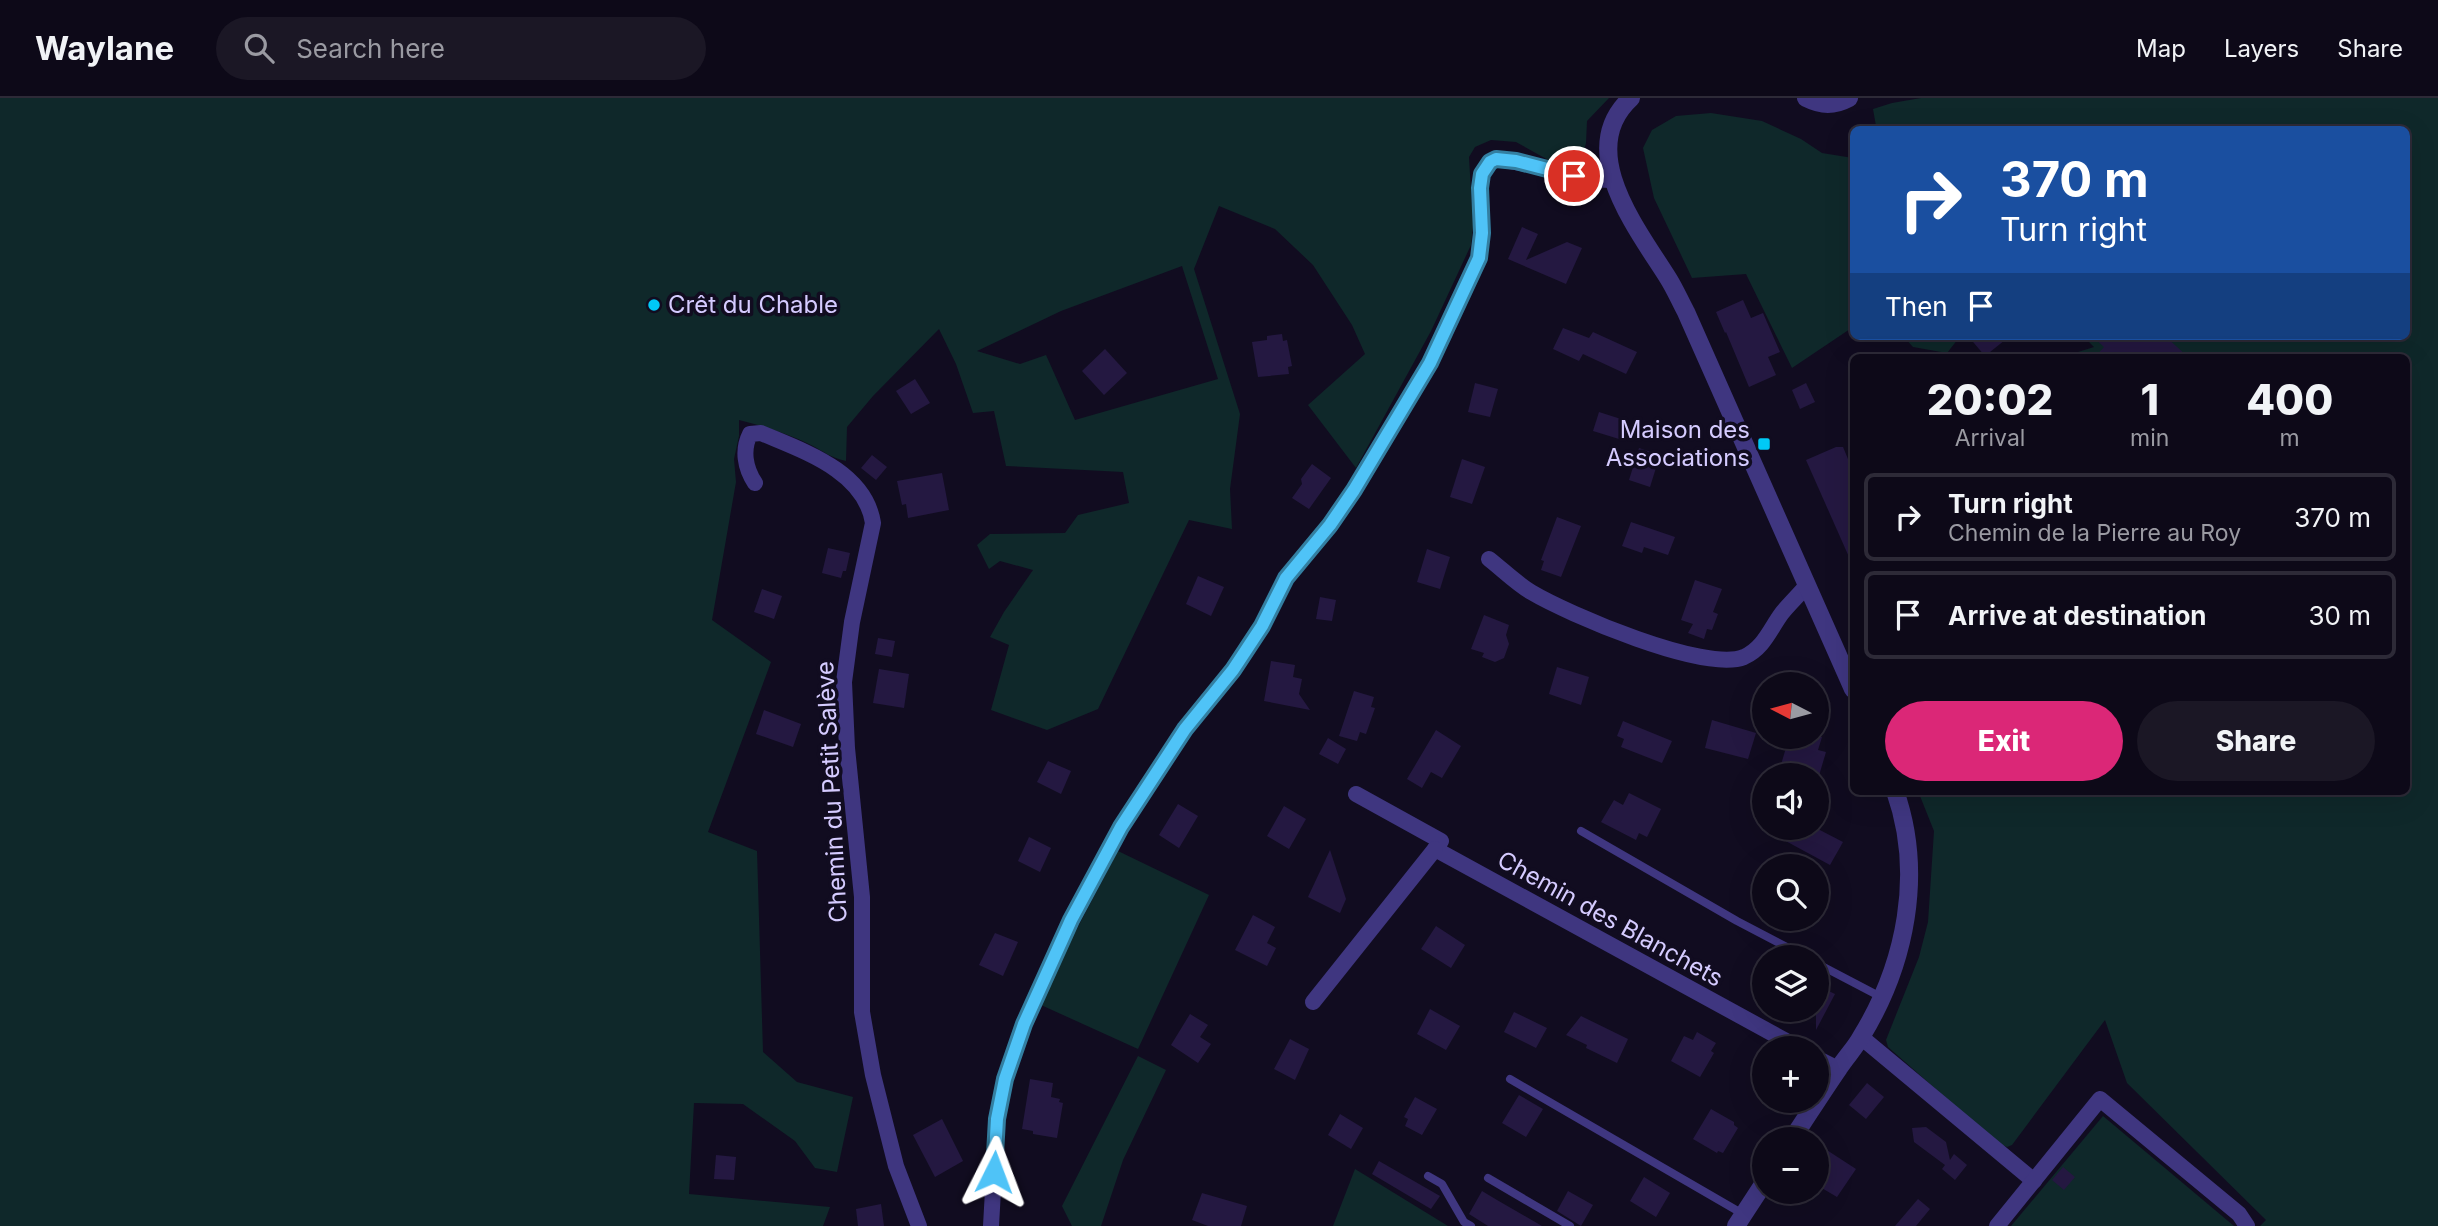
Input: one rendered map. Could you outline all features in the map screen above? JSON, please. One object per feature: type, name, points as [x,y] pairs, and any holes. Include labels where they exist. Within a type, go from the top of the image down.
[{"type":"street","points":[[1631,98],[1620,110],[1612,132],[1608,156],[1613,180],[1621,201],[1671,282],[1686,312],[1850,683]]},
{"type":"street","points":[[1806,98],[1827,104],[1837,104],[1849,98]]},
{"type":"street","points":[[991,1226],[997,1119],[1005,1079],[1024,1024],[1071,920],[1121,827],[1185,729],[1233,670],[1262,626],[1286,578],[1330,525],[1354,490],[1430,363],[1479,258],[1482,233],[1480,188],[1485,168],[1496,159],[1516,161],[1555,173],[1592,180],[1613,180]]},
{"type":"street","name":"Chemin du Petit Salève","points":[[755,483],[747,465],[745,450],[750,434],[761,433],[831,466],[862,495],[871,510],[873,523],[845,660],[844,682],[847,748],[862,897],[862,1012],[873,1075],[897,1166],[919,1226]]},
{"type":"street","points":[[1489,559],[1530,592],[1594,621],[1668,649],[1719,660],[1734,660],[1754,651],[1807,585]]},
{"type":"street","name":"Chemin des Blanchets","points":[[1356,794],[1441,841],[1435,849],[1777,1036]]},
{"type":"street","points":[[1800,1127],[1861,1037],[1881,997],[1902,942],[1909,882],[1908,851],[1896,795]]},
{"type":"street","points":[[1313,1002],[1435,849]]},
{"type":"street","points":[[1861,1037],[2034,1181]]},
{"type":"street","points":[[1829,1064],[1838,1069]]},
{"type":"street","points":[[1997,1226],[2099,1098],[2239,1214],[2247,1226]]},
{"type":"street","points":[[1740,1220],[1752,1202]]},
{"type":"lane","points":[[1581,831],[1783,945]]},
{"type":"lane","points":[[1829,970],[1881,997]]},
{"type":"lane","points":[[1510,1079],[1740,1220]]},
{"type":"lane","points":[[1428,1176],[1442,1184],[1464,1222],[1471,1226]]},
{"type":"lane","points":[[1488,1178],[1570,1226]]},
{"type":"green space","points":[[0,98],[1609,98],[1587,121],[1586,143],[1581,162],[1559,166],[1516,142],[1491,140],[1475,147],[1469,157],[1473,226],[1471,245],[1431,331],[1356,468],[1308,405],[1365,354],[1352,325],[1313,265],[1275,229],[1219,206],[1194,269],[1240,414],[1230,489],[1232,529],[1189,520],[1098,709],[1047,730],[991,710],[1009,645],[990,637],[1033,570],[1000,561],[989,569],[977,545],[990,534],[1065,533],[1078,515],[1129,503],[1123,472],[1006,466],[994,411],[973,413],[956,364],[939,329],[873,396],[847,427],[846,461],[785,434],[739,420],[734,459],[736,482],[712,620],[771,662],[708,832],[757,851],[763,1052],[797,1082],[853,1097],[837,1172],[815,1168],[795,1141],[743,1104],[694,1103],[689,1194],[830,1207],[823,1226],[0,1226]],"holes":[[[1182,266],[1218,379],[1075,420],[1046,355],[1020,364],[977,351],[1061,311]]]},
{"type":"green space","points":[[1921,98],[2438,98],[2438,1226],[2260,1226],[2266,1220],[2127,1083],[2105,1020],[2012,1145],[2007,1147],[1996,1142],[1888,1047],[1886,1040],[1919,957],[1928,922],[1934,831],[1920,795],[2410,795],[2410,354],[2072,354],[2094,347],[2087,340],[2410,340],[2410,126],[1876,126],[1873,109]]},
{"type":"green space","points":[[1711,113],[1762,121],[1801,139],[1822,153],[1850,158],[1850,329],[1792,368],[1746,274],[1692,278],[1654,198],[1643,148],[1652,130],[1676,116]]},
{"type":"green space","points":[[1907,340],[1957,340],[1947,353],[1913,347]]},
{"type":"green space","points":[[1118,851],[1209,895],[1138,1049],[1041,1005],[1071,940]]},
{"type":"green space","points":[[1138,1056],[1166,1070],[1123,1160],[1101,1226],[1072,1226],[1062,1206]]},
{"type":"green space","points":[[2103,1116],[2234,1226],[2011,1226]]},
{"type":"green space","points":[[1355,1169],[1448,1226],[1333,1226]]},
{"type":"building","points":[[1522,227],[1538,234],[1526,260],[1567,242],[1582,248],[1566,284],[1508,259]]},
{"type":"building","points":[[1743,300],[1751,318],[1763,313],[1780,352],[1768,357],[1776,375],[1749,387],[1716,312]]},
{"type":"building","points":[[1563,328],[1589,338],[1593,332],[1637,352],[1626,374],[1583,354],[1579,361],[1553,349]]},
{"type":"building","points":[[1282,334],[1283,341],[1287,340],[1292,366],[1288,367],[1289,374],[1258,377],[1252,342]]},
{"type":"building","points":[[1971,340],[2005,340],[1988,354],[1983,354]]},
{"type":"building","points":[[2096,340],[2169,340],[2185,354],[2098,354],[2104,347]]},
{"type":"building","points":[[1105,349],[1127,373],[1104,395],[1082,371]]},
{"type":"building","points":[[915,379],[930,403],[911,414],[896,391]]},
{"type":"building","points":[[1475,383],[1498,389],[1490,417],[1468,412]]},
{"type":"building","points":[[1806,383],[1815,402],[1800,409],[1792,390]]},
{"type":"building","points":[[1599,412],[1624,420],[1619,439],[1593,431]]},
{"type":"building","points":[[1836,447],[1843,447],[1850,464],[1850,559],[1806,460]]},
{"type":"building","points":[[1639,448],[1660,455],[1650,487],[1629,480]]},
{"type":"building","points":[[872,455],[887,467],[876,480],[861,468]]},
{"type":"building","points":[[1462,459],[1485,467],[1472,504],[1450,497]]},
{"type":"building","points":[[1312,464],[1331,478],[1309,509],[1292,498]]},
{"type":"building","points":[[942,473],[949,510],[908,518],[897,481]]},
{"type":"building","points":[[1557,517],[1581,526],[1561,577],[1541,570],[1544,561],[1541,560]]},
{"type":"building","points":[[1631,522],[1675,537],[1668,555],[1644,547],[1642,553],[1622,546]]},
{"type":"building","points":[[828,548],[850,553],[846,571],[843,571],[841,578],[822,573]]},
{"type":"building","points":[[1427,549],[1450,557],[1440,589],[1417,582]]},
{"type":"building","points":[[1198,576],[1224,587],[1211,616],[1186,604]]},
{"type":"building","points":[[1695,580],[1722,589],[1713,612],[1718,614],[1712,630],[1707,629],[1704,639],[1688,633],[1693,624],[1681,620]]},
{"type":"building","points":[[762,589],[782,596],[774,619],[754,612]]},
{"type":"building","points":[[1320,597],[1336,600],[1332,621],[1316,619]]},
{"type":"building","points":[[1484,615],[1509,625],[1506,635],[1509,644],[1504,658],[1495,662],[1482,657],[1484,653],[1471,649]]},
{"type":"building","points":[[878,638],[895,641],[892,657],[875,654]]},
{"type":"building","points":[[1271,661],[1295,665],[1293,677],[1302,679],[1299,694],[1310,710],[1264,701]]},
{"type":"building","points":[[1557,667],[1589,677],[1581,705],[1549,694]]},
{"type":"building","points":[[879,669],[909,674],[904,708],[873,703]]},
{"type":"building","points":[[1354,691],[1374,697],[1371,707],[1375,708],[1366,734],[1360,732],[1357,741],[1339,736]]},
{"type":"building","points":[[764,710],[801,724],[793,747],[756,734]]},
{"type":"building","points":[[1712,720],[1752,732],[1748,759],[1705,748]]},
{"type":"building","points":[[1623,721],[1672,741],[1662,763],[1621,747],[1624,739],[1617,736]]},
{"type":"building","points":[[1436,730],[1461,746],[1442,778],[1431,772],[1422,788],[1407,779]]},
{"type":"building","points":[[1328,738],[1346,749],[1338,764],[1319,754]]},
{"type":"building","points":[[1786,749],[1818,749],[1826,752],[1823,763],[1781,763]]},
{"type":"building","points":[[1048,761],[1071,771],[1061,794],[1037,782]]},
{"type":"building","points":[[1629,793],[1661,809],[1647,837],[1639,833],[1636,840],[1601,822],[1614,800],[1623,805]]},
{"type":"building","points":[[1178,804],[1198,816],[1179,848],[1159,835]]},
{"type":"building","points":[[1284,806],[1306,819],[1289,849],[1267,836]]},
{"type":"building","points":[[1829,835],[1843,842],[1830,865],[1829,854],[1810,854],[1784,840],[1829,840]]},
{"type":"building","points":[[1029,837],[1051,848],[1040,872],[1018,861]]},
{"type":"building","points":[[1330,850],[1346,899],[1340,913],[1308,897]]},
{"type":"building","points":[[1253,915],[1275,927],[1267,943],[1276,948],[1267,966],[1235,950]]},
{"type":"building","points":[[1436,926],[1465,945],[1451,968],[1421,949]]},
{"type":"building","points":[[995,933],[1018,942],[1003,976],[979,965]]},
{"type":"building","points":[[1829,991],[1835,994],[1829,1005]]},
{"type":"building","points":[[1430,1009],[1460,1026],[1446,1050],[1417,1034]]},
{"type":"building","points":[[1514,1012],[1547,1028],[1536,1048],[1504,1032]]},
{"type":"building","points":[[1190,1014],[1208,1025],[1200,1037],[1211,1044],[1198,1063],[1171,1045]]},
{"type":"building","points":[[1581,1016],[1628,1039],[1617,1063],[1566,1035]]},
{"type":"building","points":[[1697,1032],[1716,1043],[1711,1051],[1714,1053],[1700,1077],[1671,1061],[1684,1036],[1693,1040]]},
{"type":"building","points":[[1290,1039],[1309,1049],[1295,1080],[1274,1069]]},
{"type":"building","points":[[1030,1079],[1053,1083],[1051,1097],[1060,1099],[1059,1102],[1063,1103],[1057,1138],[1033,1134],[1033,1131],[1022,1129]]},
{"type":"building","points":[[1867,1083],[1884,1097],[1866,1119],[1849,1105]]},
{"type":"building","points":[[1519,1095],[1543,1109],[1526,1137],[1502,1123]]},
{"type":"building","points":[[1415,1097],[1437,1109],[1422,1135],[1405,1126],[1408,1119],[1404,1117]]},
{"type":"building","points":[[1711,1109],[1734,1122],[1738,1128],[1723,1153],[1717,1153],[1693,1139]]},
{"type":"building","points":[[1340,1114],[1363,1128],[1351,1149],[1328,1135]]},
{"type":"building","points":[[942,1119],[963,1161],[935,1177],[913,1135]]},
{"type":"building","points":[[1926,1127],[1946,1142],[1950,1160],[1954,1154],[1967,1165],[1955,1180],[1942,1169],[1945,1165],[1914,1142],[1912,1128]]},
{"type":"building","points":[[1829,1151],[1856,1169],[1837,1197],[1829,1192]]},
{"type":"building","points":[[716,1155],[736,1157],[734,1180],[714,1179]]},
{"type":"building","points":[[1379,1161],[1440,1196],[1431,1209],[1372,1174]]},
{"type":"building","points":[[2063,1167],[2075,1177],[2064,1190],[2052,1180]]},
{"type":"building","points":[[1644,1177],[1670,1193],[1656,1217],[1630,1201]]},
{"type":"building","points":[[1482,1191],[1542,1226],[1488,1226],[1469,1214]]},
{"type":"building","points":[[1568,1191],[1593,1205],[1581,1226],[1557,1211]]},
{"type":"building","points":[[1202,1193],[1247,1206],[1241,1226],[1208,1226],[1192,1220]]},
{"type":"building","points":[[1918,1199],[1930,1209],[1916,1226],[1895,1226]]},
{"type":"building","points":[[881,1204],[884,1226],[858,1226],[856,1209]]},
{"type":"place","name":"Crêt du Chable","points":[[654,305]]},
{"type":"place","name":"Maison des Associations","points":[[1764,444]]},
{"type":"route","points":[[994,1172],[997,1119],[1005,1079],[1024,1024],[1071,920],[1121,827],[1185,729],[1224,684],[1262,626],[1286,578],[1330,525],[1354,490],[1430,363],[1479,258],[1482,233],[1480,188],[1485,168],[1496,159],[1516,161],[1574,176]]}]
